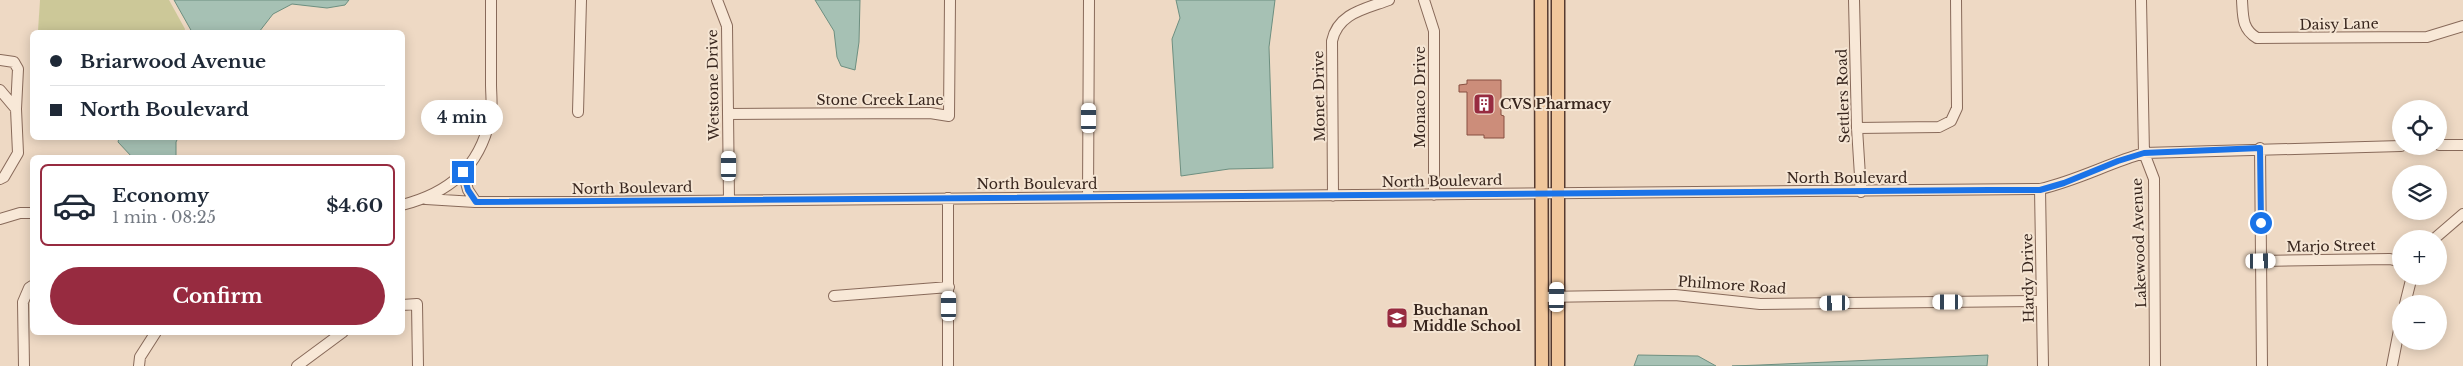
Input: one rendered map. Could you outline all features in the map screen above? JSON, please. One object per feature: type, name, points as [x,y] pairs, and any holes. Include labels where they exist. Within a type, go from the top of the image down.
[{"type":"main road","points":[[1541,0],[1542,366]]},
{"type":"main road","points":[[1558,0],[1558,366]]},
{"type":"street","points":[[405,204],[426,199],[446,188],[463,172],[476,155],[491,118],[491,0]]},
{"type":"street","points":[[578,112],[581,0]]},
{"type":"street","name":"Wetstone Drive","points":[[717,0],[727,26],[729,200]]},
{"type":"street","name":"Stone Creek Lane","points":[[728,114],[930,112],[950,116],[950,0]]},
{"type":"street","points":[[1088,197],[1089,0]]},
{"type":"street","name":"Monet Drive","points":[[1333,196],[1332,42],[1334,30],[1350,14],[1389,0]]},
{"type":"street","name":"Monaco Drive","points":[[1424,0],[1434,31],[1434,195]]},
{"type":"street","name":"Settlers Road","points":[[1854,0],[1857,128],[1861,192]]},
{"type":"street","points":[[1857,128],[1938,127],[1951,121],[1957,108],[1956,0]]},
{"type":"street","name":"Lakewood Avenue","points":[[2141,0],[2144,153],[2154,179],[2155,366]]},
{"type":"street","name":"Daisy Lane","points":[[2242,0],[2243,22],[2248,32],[2257,38],[2426,37],[2463,26]]},
{"type":"street","points":[[0,60],[14,62],[18,69],[16,109],[18,153],[4,177],[0,179]]},
{"type":"street","points":[[0,90],[16,109]]},
{"type":"street","points":[[2447,145],[2463,145]]},
{"type":"street","name":"North Boulevard","points":[[426,199],[476,202],[1333,196],[1542,192],[2040,190],[2144,153],[2260,148],[2392,146]]},
{"type":"street","points":[[2260,148],[2262,366]]},
{"type":"street","points":[[463,172],[468,190],[476,202]]},
{"type":"street","name":"Hardy Drive","points":[[2040,190],[2043,366]]},
{"type":"street","points":[[948,198],[948,366]]},
{"type":"street","points":[[0,219],[20,213],[30,213]]},
{"type":"street","points":[[2444,230],[2463,214]]},
{"type":"street","name":"Marjo Street","points":[[2261,261],[2392,259]]},
{"type":"street","points":[[24,366],[23,302],[30,287]]},
{"type":"street","points":[[834,296],[949,287]]},
{"type":"street","name":"Philmore Road","points":[[1541,298],[1675,295],[1760,304],[2042,301]]},
{"type":"street","points":[[405,305],[417,304],[418,366]]},
{"type":"street","points":[[139,366],[140,357],[154,335]]},
{"type":"street","points":[[297,366],[339,335]]},
{"type":"street","points":[[2392,366],[2395,350]]},
{"type":"shaded area","points":[[40,0],[169,0],[185,29],[185,30],[38,30]]},
{"type":"shaded area","points":[[174,0],[349,0],[345,5],[327,8],[292,4],[273,14],[261,30],[191,30]]},
{"type":"shaded area","points":[[815,0],[860,0],[859,42],[855,70],[841,66],[837,57],[834,31]]},
{"type":"shaded area","points":[[1176,0],[1275,0],[1269,47],[1273,168],[1229,169],[1181,176],[1172,39],[1180,18]]},
{"type":"shaded area","points":[[118,140],[177,140],[176,155],[130,155],[118,142]]},
{"type":"shaded area","points":[[1638,355],[1698,356],[1716,366],[1634,366]]},
{"type":"shaded area","points":[[1988,355],[1987,366],[1732,366],[1760,365]]},
{"type":"building","name":"CVS Pharmacy","points":[[1467,80],[1501,80],[1501,115],[1504,116],[1504,138],[1484,138],[1484,135],[1467,135],[1467,92],[1459,92],[1459,85],[1467,84]]},
{"type":"place","name":"CVS Pharmacy","points":[[1484,104]]},
{"type":"place","name":"Buchanan Middle School","points":[[1397,318]]},
{"type":"route","points":[[463,172],[468,190],[476,202],[1434,195],[1542,192],[2040,190],[2144,153],[2260,148],[2261,223]]}]
